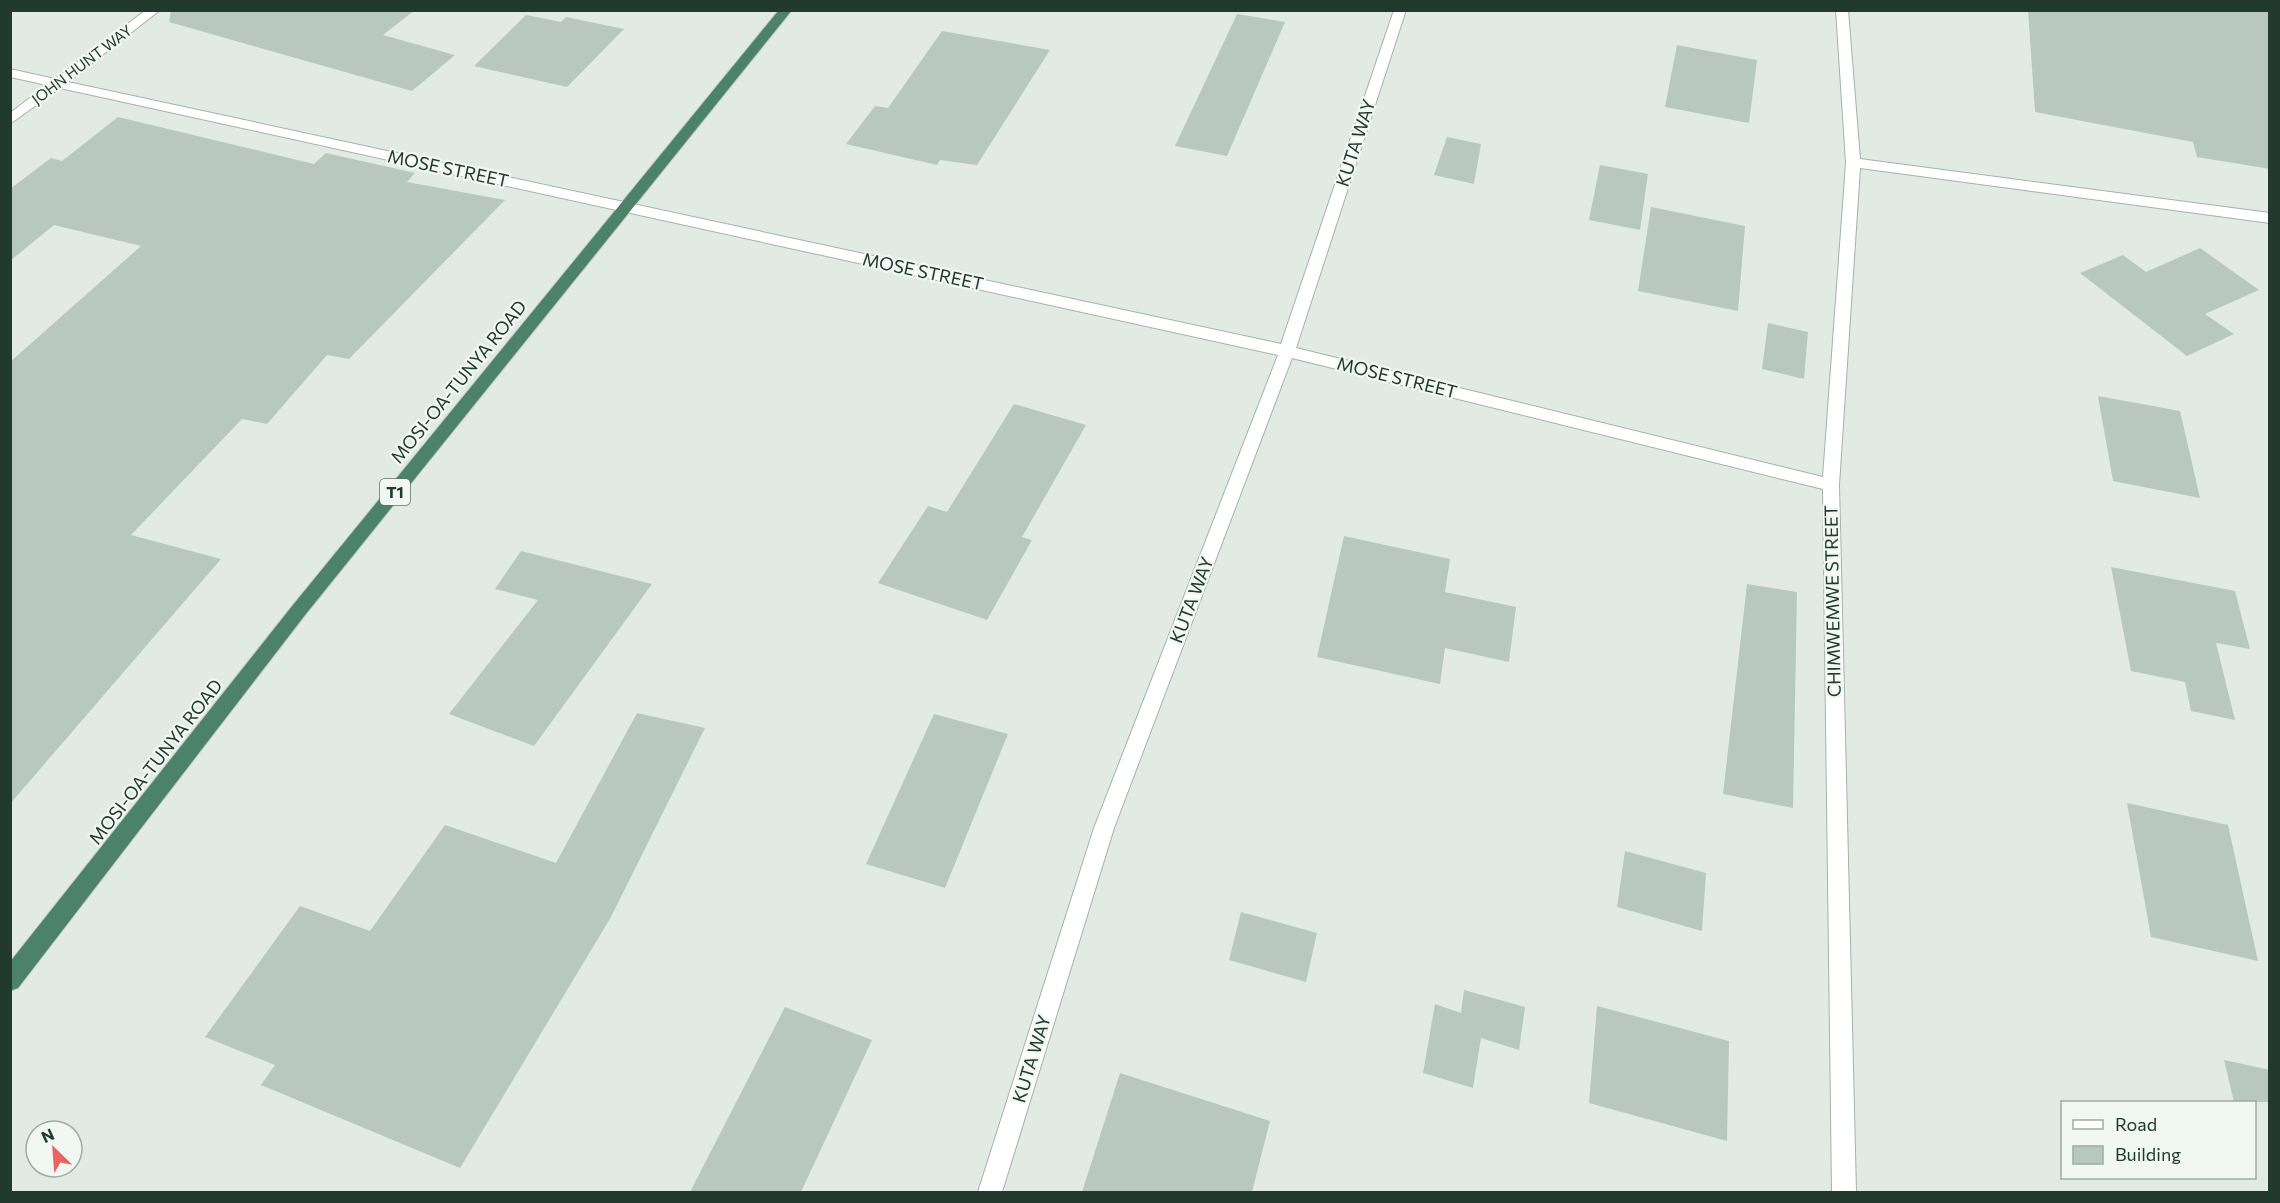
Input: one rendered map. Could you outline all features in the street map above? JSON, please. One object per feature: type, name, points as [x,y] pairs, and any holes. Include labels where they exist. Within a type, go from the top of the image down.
[{"type":"highway","name":"MOSI-OA-TUNYA ROAD","points":[[10,980],[299,610],[786,10]]},
{"type":"street","name":"JOHN HUNT WAY","points":[[10,120],[154,10]]},
{"type":"street","name":"KUTA WAY","points":[[990,1192],[1104,828],[1287,351],[1401,10]]},
{"type":"street","name":"CHIMWEMWE STREET","points":[[1842,10],[1853,163],[1831,485],[1844,1192]]},
{"type":"street","name":"MOSE STREET","points":[[10,73],[1287,351],[1831,485]]},
{"type":"street","points":[[1853,163],[2270,218]]},
{"type":"building","points":[[171,10],[415,10],[383,35],[455,55],[412,91],[169,22]]},
{"type":"building","points":[[2028,10],[2270,10],[2270,169],[2197,157],[2193,142],[2035,112]]},
{"type":"building","points":[[1237,14],[1285,22],[1227,156],[1175,146]]},
{"type":"building","points":[[526,15],[561,22],[566,17],[624,29],[567,87],[474,66]]},
{"type":"building","points":[[942,31],[1050,50],[977,165],[940,160],[937,165],[846,144],[875,106],[888,108]]},
{"type":"building","points":[[1677,45],[1757,60],[1749,123],[1665,107]]},
{"type":"building","points":[[118,117],[314,164],[326,153],[415,173],[407,182],[505,200],[349,359],[327,355],[267,424],[242,419],[131,535],[221,559],[10,804],[10,362],[141,246],[54,225],[10,261],[10,189],[51,158],[62,161]]},
{"type":"building","points":[[1447,137],[1481,144],[1474,184],[1434,175]]},
{"type":"building","points":[[1600,165],[1648,174],[1640,230],[1589,220]]},
{"type":"building","points":[[1651,207],[1745,226],[1738,311],[1638,291]]},
{"type":"building","points":[[2200,248],[2259,290],[2205,314],[2234,334],[2187,356],[2080,273],[2123,255],[2146,272]]},
{"type":"building","points":[[1768,323],[1808,332],[1804,379],[1762,369]]},
{"type":"building","points":[[2098,396],[2180,411],[2200,498],[2113,481]]},
{"type":"building","points":[[1014,404],[1086,425],[1022,537],[1032,540],[987,620],[878,583],[928,506],[947,512]]},
{"type":"building","points":[[1344,536],[1450,559],[1445,592],[1516,607],[1509,662],[1445,648],[1440,684],[1317,657]]},
{"type":"building","points":[[521,551],[652,584],[534,746],[449,714],[538,600],[495,589]]},
{"type":"building","points":[[2111,567],[2235,591],[2250,649],[2216,643],[2235,720],[2191,711],[2185,682],[2131,671]]},
{"type":"building","points":[[1747,584],[1797,592],[1793,808],[1723,794]]},
{"type":"building","points":[[637,713],[705,728],[611,917],[460,1168],[261,1085],[275,1065],[205,1037],[300,906],[370,931],[445,825],[556,863]]},
{"type":"building","points":[[934,714],[1008,734],[945,888],[866,864]]},
{"type":"building","points":[[2127,803],[2228,825],[2258,961],[2151,937]]},
{"type":"building","points":[[1625,851],[1706,873],[1702,931],[1617,907]]},
{"type":"building","points":[[1241,912],[1317,933],[1306,982],[1229,960]]},
{"type":"building","points":[[1464,990],[1525,1007],[1519,1050],[1481,1038],[1473,1088],[1423,1073],[1435,1004],[1461,1013]]},
{"type":"building","points":[[1597,1006],[1729,1041],[1727,1141],[1589,1103]]},
{"type":"building","points":[[785,1007],[872,1040],[801,1192],[690,1192]]},
{"type":"building","points":[[2224,1060],[2270,1070],[2270,1102],[2234,1101]]},
{"type":"building","points":[[1120,1073],[1270,1121],[1252,1192],[1082,1192]]}]
